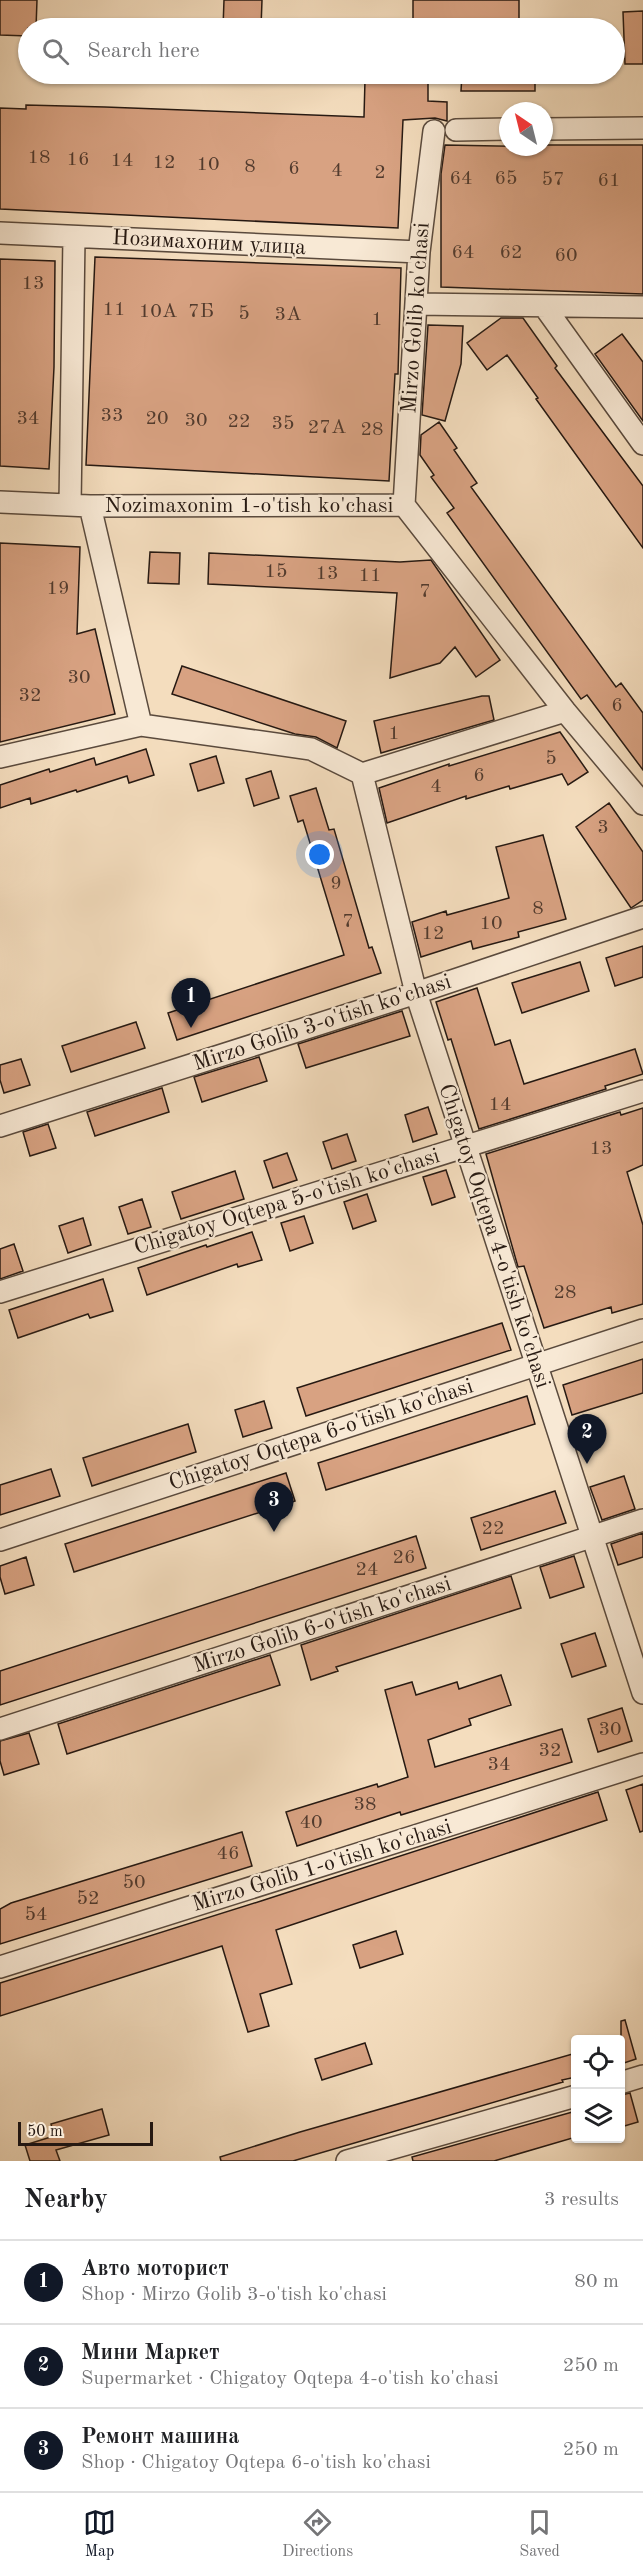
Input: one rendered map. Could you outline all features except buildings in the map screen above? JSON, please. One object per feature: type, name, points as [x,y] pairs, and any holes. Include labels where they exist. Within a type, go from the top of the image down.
[{"type":"street","points":[[553,129],[643,128]]},
{"type":"street","points":[[456,130],[499,129]]},
{"type":"street","name":"Mirzo Golib ko'chasi","points":[[404,505],[418,252],[434,131]]},
{"type":"street","name":"Нозимахоним улица","points":[[0,233],[418,252]]},
{"type":"street","points":[[74,237],[80,506],[141,725]]},
{"type":"street","points":[[416,304],[643,307]]},
{"type":"street","points":[[544,306],[643,444]]},
{"type":"street","name":"Nozimaxonim 1-o'tish ko'chasi","points":[[0,502],[80,506],[404,505],[565,711],[643,804]]},
{"type":"street","points":[[0,757],[141,725],[310,750],[362,774],[565,711]]},
{"type":"street","name":"Chigatoy Oqtepa 4-o'tish ko'chasi","points":[[362,774],[416,993],[643,1693]]},
{"type":"street","name":"Mirzo Golib 3-o'tish ko'chasi","points":[[0,1126],[416,993],[643,917]]},
{"type":"street","name":"Chigatoy Oqtepa 5-o'tish ko'chasi","points":[[0,1292],[643,1091]]},
{"type":"street","name":"Chigatoy Oqtepa 6-o'tish ko'chasi","points":[[0,1540],[643,1330]]},
{"type":"street","name":"Mirzo Golib 6-o'tish ko'chasi","points":[[0,1729],[643,1520]]},
{"type":"street","name":"Mirzo Golib 1-o'tish ko'chasi","points":[[0,1967],[643,1764]]},
{"type":"street","points":[[625,2082],[643,2076]]},
{"type":"street","points":[[347,2161],[571,2097]]},
{"type":"place","name":"Авто моторист","points":[[191,1028]]},
{"type":"place","name":"Мини Маркет","points":[[587,1464]]},
{"type":"place","name":"Ремонт машина","points":[[274,1532]]}]
